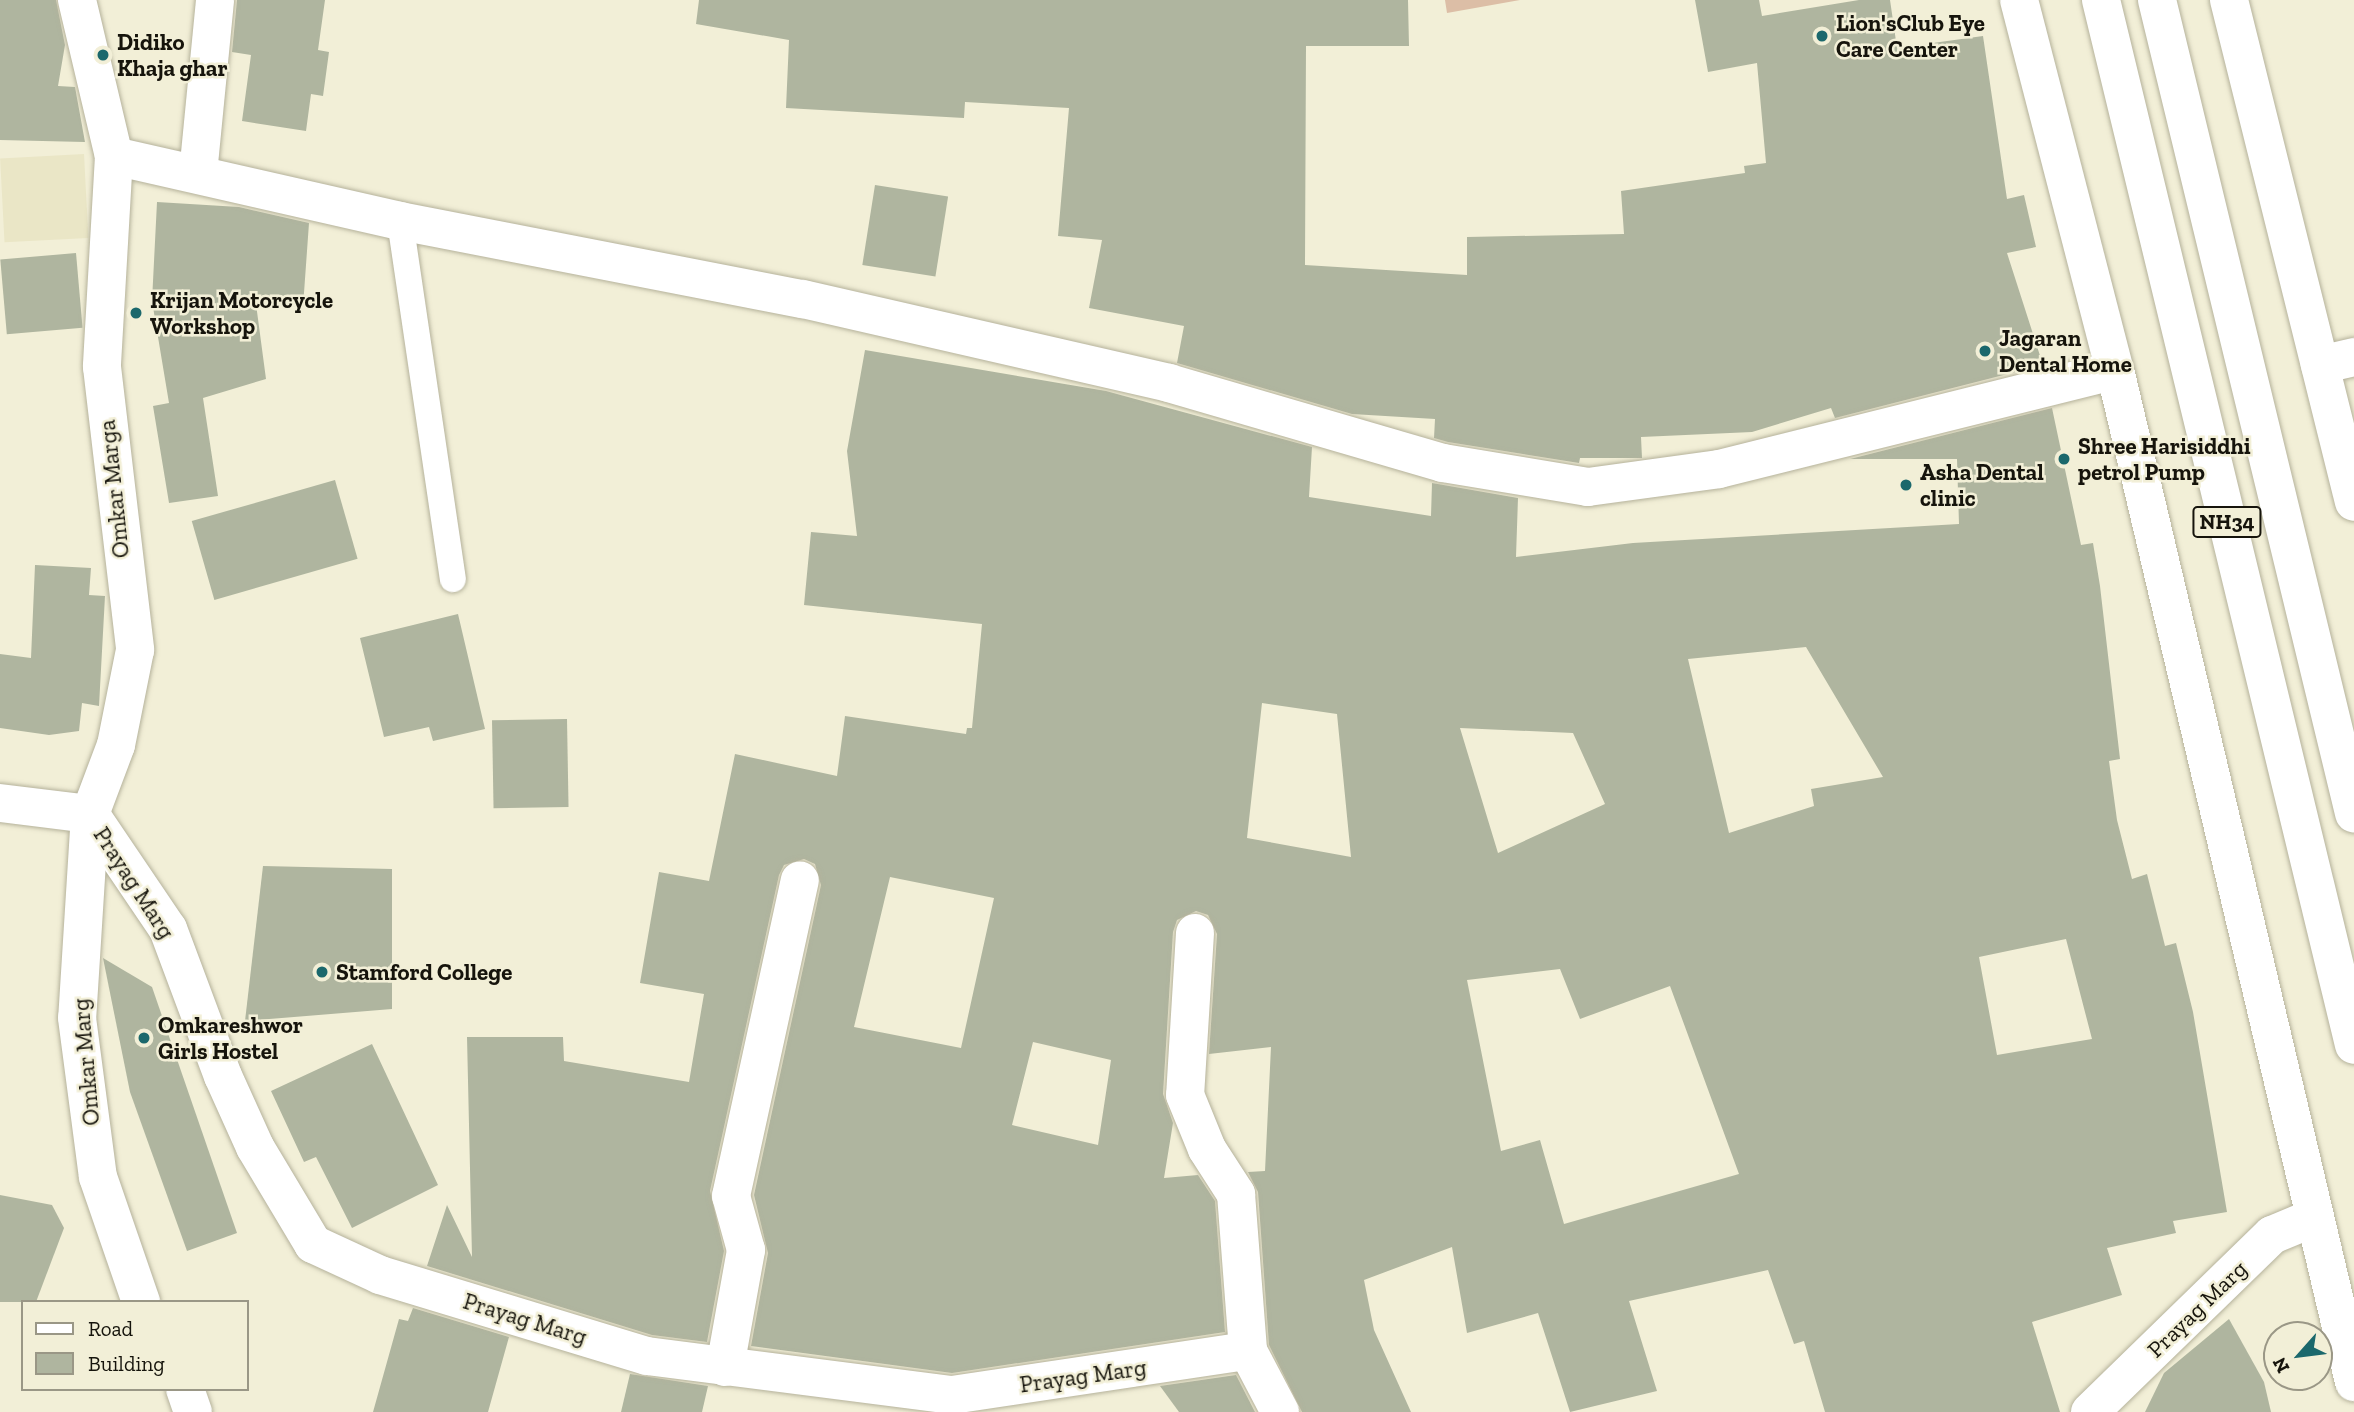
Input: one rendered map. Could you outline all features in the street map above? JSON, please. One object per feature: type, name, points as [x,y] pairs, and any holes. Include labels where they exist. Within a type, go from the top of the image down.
[{"type":"main road","name":"Omkar Marga","points":[[76,0],[114,156],[102,367],[135,650],[116,745],[90,814]]},
{"type":"main road","points":[[198,174],[215,0]]},
{"type":"main road","points":[[2019,0],[2115,370],[2313,1218],[2354,1381]]},
{"type":"main road","name":"NH34","points":[[2101,0],[2354,1045]]},
{"type":"main road","name":"NH34","points":[[2157,0],[2354,813]]},
{"type":"main road","points":[[2229,0],[2337,361],[2354,502]]},
{"type":"main road","points":[[114,156],[400,221],[803,299],[1169,383],[1443,463],[1588,487],[1719,469],[2115,370]]},
{"type":"main road","name":"Prayag Marg","points":[[0,803],[90,814],[168,929],[244,1123],[313,1244],[380,1275],[647,1356],[952,1395],[1248,1351]]},
{"type":"main road","name":"Omkar Marg","points":[[90,814],[77,1018],[98,1177],[140,1300]]},
{"type":"main road","points":[[725,1367],[746,1250],[731,1196],[800,880]]},
{"type":"main road","points":[[1195,933],[1185,1095],[1198,1132],[1237,1201],[1248,1351],[1280,1412]]},
{"type":"main road","name":"Prayag Marg","points":[[2090,1412],[2272,1235],[2313,1218]]},
{"type":"main road","points":[[186,1391],[193,1412]]},
{"type":"lane","points":[[400,221],[453,579]]},
{"type":"shaded area","points":[[1445,0],[1520,0],[1447,13]]},
{"type":"shaded area","points":[[84,154],[88,238],[5,242],[0,158]]},
{"type":"building","points":[[0,0],[56,0],[65,45],[58,86],[75,87],[85,142],[0,140]]},
{"type":"building","points":[[237,0],[325,0],[318,50],[329,52],[323,96],[311,94],[306,131],[242,121],[251,55],[232,52]]},
{"type":"building","points":[[699,0],[1408,0],[1409,46],[1306,46],[1305,265],[1467,275],[1467,237],[1624,234],[1621,191],[1745,173],[1744,166],[1766,163],[1757,63],[1708,72],[1695,0],[1759,0],[1762,16],[1859,0],[1890,0],[1897,48],[1983,36],[2007,199],[2024,195],[2036,247],[2007,253],[2043,365],[1835,418],[1831,408],[1752,432],[1641,437],[1642,458],[1580,458],[1579,463],[1448,442],[1434,438],[1435,419],[1352,414],[1177,363],[1184,326],[1089,308],[1102,240],[1058,236],[1069,108],[965,102],[964,118],[786,108],[789,40],[696,24]]},
{"type":"building","points":[[875,185],[948,197],[935,277],[862,265]]},
{"type":"building","points":[[157,202],[239,207],[309,223],[303,307],[256,304],[266,379],[203,398],[218,496],[169,503],[153,406],[169,403],[152,301]]},
{"type":"building","points":[[76,253],[83,328],[7,334],[0,260]]},
{"type":"building","points":[[865,350],[1106,391],[1312,447],[1309,497],[1431,516],[1432,483],[1518,498],[1516,557],[1633,543],[1959,524],[1957,459],[1850,459],[2052,408],[2081,545],[2093,543],[2100,586],[2120,759],[2109,761],[2117,820],[2132,879],[2147,874],[2165,946],[2176,943],[2193,1012],[2227,1212],[2173,1221],[2176,1233],[2107,1248],[2122,1295],[2032,1322],[2060,1412],[1825,1412],[1804,1341],[1794,1344],[1768,1270],[1629,1301],[1657,1391],[1570,1412],[1538,1313],[1467,1333],[1452,1247],[1364,1280],[1374,1330],[1411,1412],[1302,1412],[1269,1345],[1258,1192],[1248,1172],[1265,1171],[1271,1047],[1209,1054],[1217,934],[1208,915],[1196,911],[1177,920],[1173,932],[1163,1094],[1173,1123],[1164,1178],[1198,1175],[1215,1201],[1225,1332],[952,1373],[751,1346],[768,1253],[754,1195],[821,885],[815,864],[804,859],[784,865],[779,875],[710,1191],[724,1251],[707,1342],[652,1335],[427,1266],[447,1205],[472,1257],[467,1037],[563,1037],[564,1061],[689,1082],[704,994],[640,983],[659,872],[709,881],[735,754],[837,776],[845,716],[966,734],[967,728],[972,728],[982,624],[804,605],[811,532],[857,536],[847,451]],"holes":[[[1806,647],[1883,777],[1811,789],[1814,806],[1729,833],[1688,659]],[[1262,703],[1337,714],[1351,857],[1247,838]],[[1460,728],[1573,733],[1605,804],[1498,853]],[[890,877],[994,898],[961,1048],[854,1027]],[[2066,939],[2092,1039],[1997,1055],[1979,957]],[[1560,969],[1580,1019],[1670,986],[1739,1174],[1564,1224],[1540,1140],[1501,1151],[1467,980]],[[1033,1042],[1111,1060],[1098,1145],[1012,1125]]]},
{"type":"building","points":[[335,480],[358,559],[214,600],[192,521]]},
{"type":"building","points":[[35,565],[91,568],[89,595],[105,596],[99,706],[82,703],[79,731],[49,735],[0,728],[0,654],[31,658]]},
{"type":"building","points":[[458,614],[485,729],[433,741],[429,727],[384,737],[360,638]]},
{"type":"building","points":[[567,719],[569,807],[494,808],[492,720]]},
{"type":"building","name":"Stamford College","points":[[263,866],[392,869],[392,1009],[245,1021]]},
{"type":"building","points":[[103,958],[152,987],[237,1233],[187,1251],[130,1092]]},
{"type":"building","points":[[372,1044],[438,1185],[352,1228],[316,1157],[304,1162],[271,1091]]},
{"type":"building","points":[[0,1195],[52,1205],[64,1228],[37,1300],[0,1302]]},
{"type":"building","points":[[413,1308],[509,1337],[488,1412],[373,1412],[399,1319],[408,1321]]},
{"type":"building","points":[[2229,1319],[2263,1380],[2263,1391],[2266,1391],[2271,1412],[2145,1412],[2164,1373]]},
{"type":"building","points":[[630,1374],[708,1386],[702,1412],[621,1412]]},
{"type":"building","points":[[1236,1375],[1255,1412],[1179,1412],[1160,1386]]},
{"type":"place","name":"Lion'sClub Eye Care Center","points":[[1822,36]]},
{"type":"place","name":"Didiko Khaja ghar","points":[[103,55]]},
{"type":"place","name":"Krijan Motorcycle Workshop","points":[[136,313]]},
{"type":"place","name":"Jagaran Dental Home","points":[[1985,351]]},
{"type":"place","name":"Shree Harisiddhi petrol Pump","points":[[2064,459]]},
{"type":"place","name":"Asha Dental clinic","points":[[1906,485]]},
{"type":"place","name":"Stamford College","points":[[322,972]]},
{"type":"place","name":"Omkareshwor Girls Hostel","points":[[144,1038]]}]
